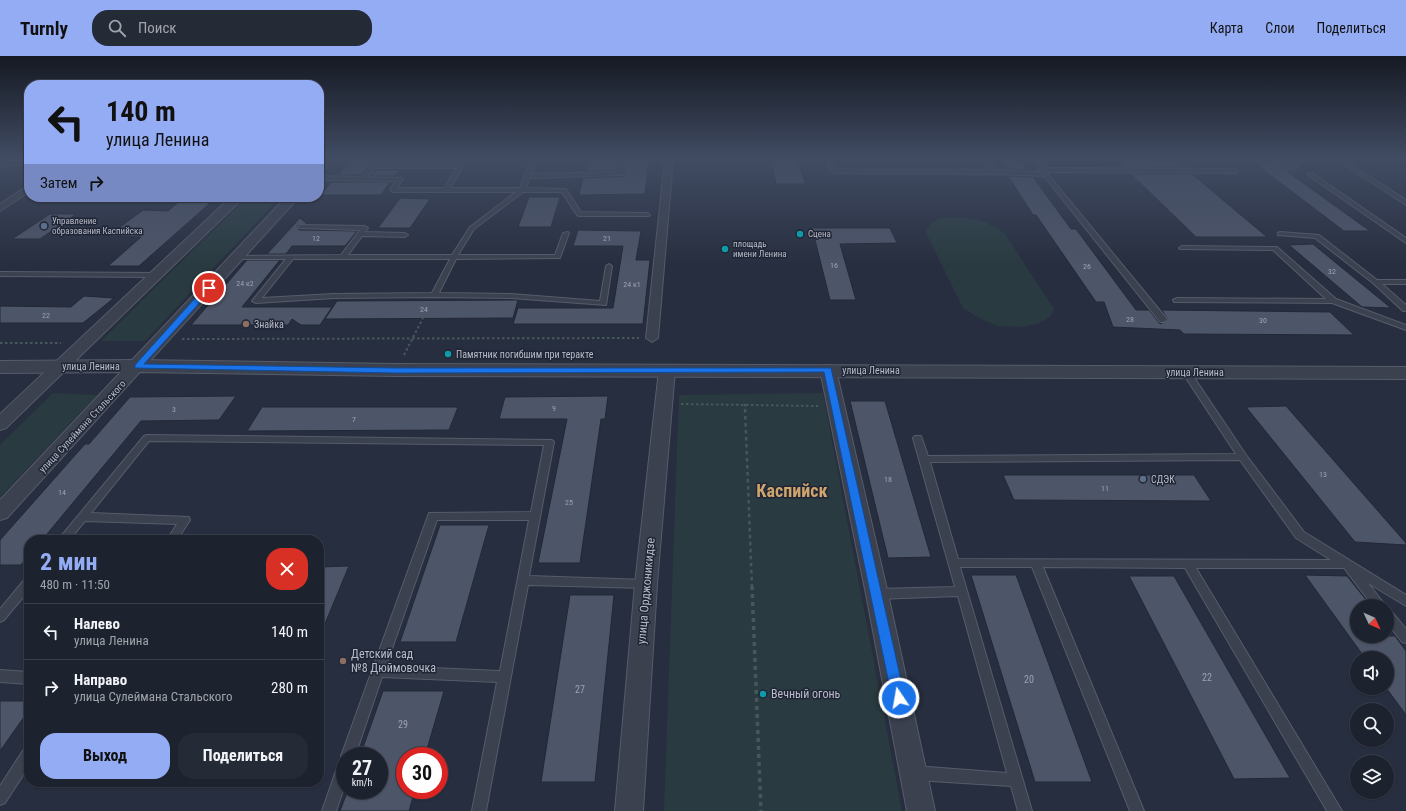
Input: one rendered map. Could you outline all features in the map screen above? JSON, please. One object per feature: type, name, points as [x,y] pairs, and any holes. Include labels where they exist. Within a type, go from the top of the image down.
[{"type":"street","points":[[0,208],[20,194]]},
{"type":"street","points":[[652,338],[666,194]]},
{"type":"street","points":[[0,424],[233,202]]},
{"type":"street","name":"улица Сулеймана Стальского","points":[[0,513],[138,366],[288,202]]},
{"type":"street","name":"улица Ленина","points":[[0,366],[138,366],[395,370],[828,370],[1406,373]]},
{"type":"street","name":"улица Орджоникидзе","points":[[629,811],[646,584],[665,404],[667,370]]},
{"type":"street","points":[[828,370],[877,594],[921,811]]},
{"type":"lane","points":[[434,296],[455,255],[472,228],[516,194]]},
{"type":"lane","points":[[567,194],[579,214],[647,215]]},
{"type":"lane","points":[[1062,194],[1163,320]]},
{"type":"lane","points":[[1340,194],[1405,239]]},
{"type":"lane","points":[[1393,194],[1406,203]]},
{"type":"lane","points":[[301,228],[365,228],[344,256]]},
{"type":"lane","points":[[238,257],[455,255],[558,257],[566,233]]},
{"type":"lane","points":[[361,234],[405,235]]},
{"type":"lane","points":[[1280,234],[1317,236],[1375,282],[1406,309]]},
{"type":"lane","points":[[1182,248],[1275,248],[1333,301]]},
{"type":"lane","points":[[292,257],[256,300],[334,296],[511,296],[603,303],[609,266]]},
{"type":"lane","points":[[0,274],[157,275]]},
{"type":"lane","points":[[1375,282],[1406,282]]},
{"type":"lane","points":[[1177,300],[1333,301],[1406,328]]},
{"type":"lane","points":[[1186,372],[1243,457],[1300,535],[1406,601]]},
{"type":"lane","points":[[67,535],[147,438],[549,442],[479,811]]},
{"type":"lane","points":[[918,438],[1025,811]]},
{"type":"lane","points":[[924,458],[1243,457]]},
{"type":"lane","points":[[351,747],[433,516],[534,516]]},
{"type":"lane","points":[[82,517],[185,520],[175,535]]},
{"type":"lane","points":[[954,563],[1347,564]]},
{"type":"lane","points":[[1036,564],[1136,811]]},
{"type":"lane","points":[[1188,564],[1335,811]]},
{"type":"lane","points":[[1347,564],[1374,599]]},
{"type":"lane","points":[[523,580],[646,584]]},
{"type":"lane","points":[[0,617],[24,588]]},
{"type":"lane","points":[[877,594],[962,591]]},
{"type":"lane","points":[[1394,623],[1406,638]]},
{"type":"lane","points":[[378,671],[504,677]]},
{"type":"lane","points":[[0,676],[24,678]]},
{"type":"lane","points":[[0,798],[24,762]]},
{"type":"lane","points":[[914,772],[1016,780]]},
{"type":"lane","points":[[329,811],[336,791]]},
{"type":"path","points":[[395,370],[423,318]]},
{"type":"path","points":[[161,340],[652,338]]},
{"type":"path","points":[[0,343],[84,343]]},
{"type":"path","points":[[665,404],[837,406]]},
{"type":"path","points":[[745,404],[761,811]]},
{"type":"shaded area","points":[[242,202],[275,202],[145,341],[101,341]]},
{"type":"shaded area","points":[[948,217],[985,222],[1005,234],[1054,309],[1050,317],[1040,323],[1022,327],[998,326],[979,318],[963,308],[926,233],[931,223]]},
{"type":"shaded area","points":[[53,393],[97,395],[0,497],[0,445]]},
{"type":"shaded area","points":[[823,393],[902,811],[664,811],[679,395]]},
{"type":"building","points":[[324,194],[382,194],[324,195]]},
{"type":"building","points":[[579,194],[630,194],[579,195]]},
{"type":"building","points":[[1020,194],[1046,194],[1071,229],[1076,229],[1136,310],[1149,310],[1160,324],[1168,320],[1162,310],[1330,312],[1354,335],[1184,334],[1180,330],[1113,327],[1104,302],[1096,302],[1036,215],[1033,215]]},
{"type":"building","points":[[1152,194],[1216,194],[1267,237],[1196,237]]},
{"type":"building","points":[[1295,194],[1319,194],[1370,231],[1344,231]]},
{"type":"building","points":[[529,197],[560,197],[551,227],[518,227]]},
{"type":"building","points":[[400,198],[430,199],[410,228],[378,228]]},
{"type":"building","points":[[178,202],[211,202],[139,266],[108,266],[141,237],[108,236],[143,210],[168,211]]},
{"type":"building","name":"Управление образования Каспийска","points":[[50,214],[76,214],[40,239],[12,239]]},
{"type":"building","points":[[300,218],[307,224],[297,226],[299,230],[357,231],[345,246],[292,246],[286,254],[267,254]]},
{"type":"building","points":[[812,228],[890,228],[897,243],[840,244],[856,300],[830,300]]},
{"type":"building","points":[[578,230],[641,231],[636,260],[650,260],[643,324],[513,324],[518,308],[613,308],[623,246],[573,246]]},
{"type":"building","points":[[1313,244],[1391,308],[1362,307],[1289,245]]},
{"type":"building","points":[[247,260],[280,260],[242,307],[332,307],[320,325],[301,325],[292,319],[288,325],[191,325]]},
{"type":"building","points":[[84,296],[114,298],[83,323],[0,323],[0,306],[71,307]]},
{"type":"building","points":[[518,300],[513,318],[325,319],[337,301]]},
{"type":"building","points":[[236,396],[219,420],[141,421],[46,535],[24,535],[24,561],[21,565],[0,565],[0,540],[85,444],[89,444],[130,397]]},
{"type":"building","points":[[608,396],[605,419],[601,419],[580,563],[538,563],[567,419],[499,419],[505,397]]},
{"type":"building","points":[[850,401],[885,401],[931,557],[888,558]]},
{"type":"building","points":[[1286,406],[1406,543],[1406,545],[1355,542],[1246,407]]},
{"type":"building","points":[[262,407],[458,407],[449,430],[247,431]]},
{"type":"building","points":[[1003,475],[1194,475],[1211,501],[1014,500]]},
{"type":"building","points":[[440,525],[489,525],[456,642],[400,642]]},
{"type":"building","points":[[349,566],[324,626],[324,567]]},
{"type":"building","points":[[971,575],[1016,575],[1092,782],[1035,782]]},
{"type":"building","points":[[1305,575],[1347,576],[1365,599],[1350,599],[1350,637]]},
{"type":"building","points":[[1129,576],[1174,576],[1290,778],[1234,779]]},
{"type":"building","points":[[570,595],[614,595],[595,782],[541,782]]},
{"type":"building","points":[[1395,636],[1406,651],[1406,715],[1391,695],[1394,695],[1394,651],[1360,651],[1354,643],[1394,643]]},
{"type":"building","points":[[383,691],[444,691],[428,747],[396,747],[396,799],[412,799],[409,811],[340,811],[345,799],[388,799],[388,747],[363,747]]},
{"type":"building","points":[[0,701],[24,701],[24,717],[0,751]]},
{"type":"place","name":"Управление образования Каспийска","points":[[44,226]]},
{"type":"place","name":"Сцена","points":[[800,234]]},
{"type":"place","name":"площадь имени Ленина","points":[[725,249]]},
{"type":"place","name":"Знайка","points":[[246,324]]},
{"type":"place","name":"Памятник погибшим при теракте","points":[[448,354]]},
{"type":"place","name":"СДЭК","points":[[1143,479]]},
{"type":"place","name":"Детский сад №8 Дюймовочка","points":[[343,661]]},
{"type":"place","name":"Вечный огонь","points":[[763,694]]},
{"type":"district","name":"Каспийск","points":[[792,491]]},
{"type":"route","points":[[209,288],[138,366],[395,370],[828,370],[899,698]]}]
